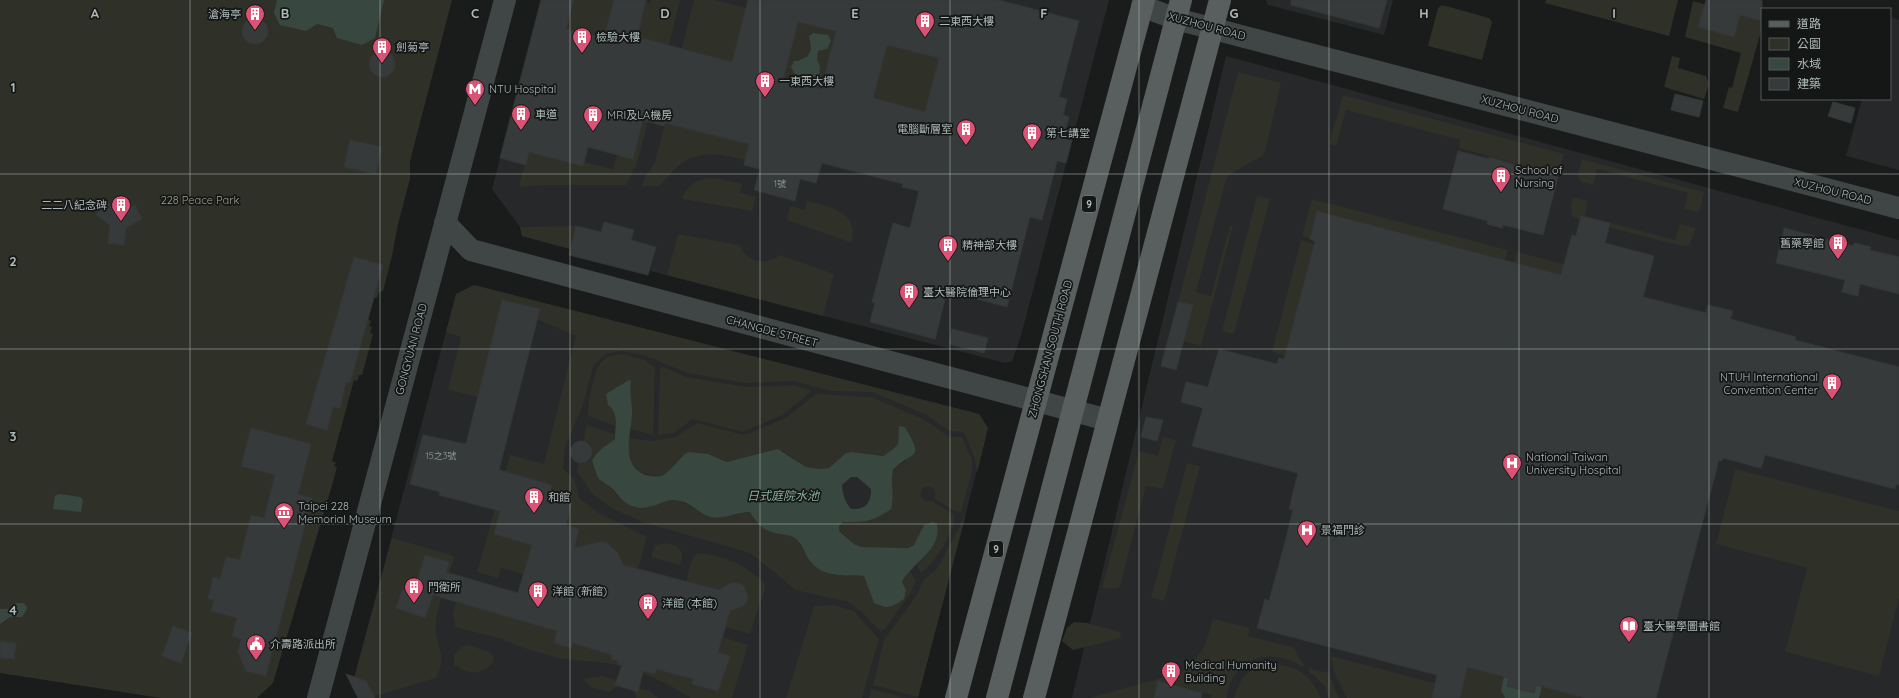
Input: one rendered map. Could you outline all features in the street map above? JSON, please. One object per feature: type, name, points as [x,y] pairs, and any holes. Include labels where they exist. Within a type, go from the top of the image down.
[{"type":"main road","points":[[1034,698],[1220,0]]},
{"type":"main road","name":"ZHONGSHAN SOUTH ROAD","points":[[956,698],[1143,3]]},
{"type":"main road","points":[[997,698],[1179,10]]},
{"type":"street","name":"GONGYUAN ROAD","points":[[318,698],[505,0]]},
{"type":"street","name":"XUZHOU ROAD","points":[[1143,3],[1179,10],[1213,28],[1899,208]]},
{"type":"street","name":"CHANGDE STREET","points":[[445,223],[472,250],[1108,420]]},
{"type":"shaded area","points":[[541,0],[1109,0],[1021,336],[1012,361],[1005,363],[650,271],[656,247],[631,240],[634,230],[604,222],[601,232],[576,226],[570,249],[522,236],[520,227],[492,189]]},
{"type":"shaded area","points":[[1266,0],[1393,0],[1384,35],[1268,5]]},
{"type":"shaded area","points":[[1891,17],[1899,20],[1899,170],[1846,156],[1862,100],[1891,100]]},
{"type":"shaded area","name":"National Taiwan University Hospital","points":[[1226,56],[1899,240],[1899,698],[1072,698]]},
{"type":"shaded area","points":[[474,285],[979,414],[988,428],[918,698],[358,698],[352,686],[456,294]]},
{"type":"green space","name":"228 Peace Park","points":[[0,0],[452,0],[410,161],[410,179],[383,291],[379,292],[377,298],[374,298],[368,319],[371,321],[369,326],[372,327],[370,333],[373,334],[362,375],[359,375],[357,381],[354,380],[332,461],[336,463],[334,466],[337,467],[333,482],[273,683],[257,698],[161,698],[0,673]]},
{"type":"green space","points":[[574,0],[614,0],[601,49],[566,29]]},
{"type":"green space","points":[[651,0],[680,0],[669,45],[658,43],[646,120],[648,122],[637,163],[626,185],[545,185],[520,187],[520,182],[536,125],[541,155],[583,166],[584,162],[613,169],[617,155],[633,159],[634,45],[646,2],[650,3]]},
{"type":"green space","points":[[694,0],[714,0],[746,8],[727,83],[705,78],[710,56],[682,48]]},
{"type":"green space","points":[[1546,0],[1678,0],[1669,36],[1545,3]]},
{"type":"green space","points":[[1693,1],[1761,21],[1761,32],[1738,112],[1723,108],[1729,87],[1732,88],[1741,53],[1685,37]]},
{"type":"green space","points":[[1442,5],[1489,18],[1492,22],[1482,60],[1428,46],[1438,8]]},
{"type":"green space","points":[[798,22],[836,31],[821,89],[783,80]],"holes":[[[814,33],[822,35],[827,49],[818,51],[817,59],[820,66],[814,77],[807,76],[794,61],[798,61],[808,56],[811,49],[809,41]]]},
{"type":"green space","points":[[887,45],[939,58],[925,112],[899,105],[893,125],[868,118]]},
{"type":"green space","points":[[1672,56],[1680,58],[1678,68],[1706,76],[1709,84],[1704,99],[1664,87]]},
{"type":"green space","points":[[1238,72],[1281,83],[1265,152],[1262,156],[1230,174],[1226,180],[1196,292],[1211,296],[1230,226],[1233,226],[1201,346],[1169,337]]},
{"type":"green space","points":[[1343,95],[1564,154],[1558,175],[1459,148],[1460,140],[1346,110],[1336,146],[1329,144]]},
{"type":"green space","points":[[665,123],[749,144],[745,160],[718,155],[697,156],[679,166],[660,186],[642,186],[645,177],[655,162]]},
{"type":"green space","points":[[1582,159],[1704,192],[1700,210],[1697,212],[1684,209],[1688,193],[1597,169],[1593,185],[1581,182],[1578,175]]},
{"type":"green space","points":[[711,178],[742,184],[740,193],[756,197],[752,211],[682,199],[689,186],[697,181]]},
{"type":"green space","points":[[1257,196],[1270,199],[1234,334],[1222,331]]},
{"type":"green space","points":[[1573,197],[1588,201],[1585,216],[1675,240],[1680,224],[1696,228],[1689,246],[1682,246],[1580,220],[1572,216],[1571,207]]},
{"type":"green space","points":[[1312,199],[1508,250],[1505,260],[1318,211],[1310,239],[1302,236]]},
{"type":"green space","points":[[807,201],[834,208],[847,217],[853,232],[852,243],[787,220],[790,206],[805,210]]},
{"type":"green space","points":[[576,226],[570,249],[522,236],[520,227]]},
{"type":"green space","points":[[678,234],[740,245],[747,256],[757,261],[768,261],[780,255],[834,274],[823,316],[667,275]]},
{"type":"green space","points":[[1301,240],[1314,244],[1285,356],[1272,352]]},
{"type":"green space","points":[[1517,252],[1564,264],[1567,277],[1514,263]]},
{"type":"green space","points":[[474,285],[979,414],[988,428],[977,473],[975,459],[964,432],[949,431],[927,415],[872,392],[831,391],[794,381],[746,383],[687,373],[646,356],[622,351],[605,354],[593,366],[583,405],[565,447],[563,469],[575,480],[579,498],[599,513],[647,537],[638,569],[621,564],[619,553],[607,543],[567,574],[579,529],[566,525],[549,497],[552,485],[511,474],[494,534],[532,545],[524,571],[528,572],[527,575],[501,568],[498,578],[477,572],[510,455],[544,464],[576,336],[537,319],[478,397],[448,390],[461,337],[446,332],[456,294]]},
{"type":"green space","points":[[622,354],[645,360],[655,368],[653,435],[630,429],[631,381],[613,408],[616,417],[615,426],[588,416],[592,384],[601,362],[608,357]]},
{"type":"green space","points":[[663,367],[687,377],[746,387],[794,385],[812,391],[782,415],[743,432],[693,419],[674,433],[658,435],[660,369]]},
{"type":"green space","points":[[817,393],[871,397],[925,420],[949,437],[962,437],[972,460],[972,473],[961,512],[955,511],[935,499],[935,490],[929,486],[922,489],[920,495],[925,501],[932,501],[954,515],[952,530],[943,547],[932,563],[921,573],[917,565],[930,551],[924,525],[914,545],[908,548],[862,547],[854,544],[839,531],[839,526],[843,522],[871,520],[881,514],[893,502],[891,483],[892,473],[899,465],[906,461],[899,426],[898,444],[883,456],[852,452],[846,453],[829,468],[820,469],[806,467],[783,451],[727,462],[708,454],[682,456],[670,470],[660,476],[651,475],[638,470],[631,461],[629,454],[629,438],[651,441],[675,437],[697,423],[744,435],[786,418]]},
{"type":"green space","points":[[586,425],[615,434],[615,439],[601,449],[600,479],[612,487],[617,496],[635,508],[648,507],[662,501],[681,501],[709,517],[719,518],[742,512],[750,512],[757,523],[769,531],[785,533],[797,539],[802,547],[833,575],[864,576],[874,603],[906,590],[902,583],[910,571],[916,581],[910,594],[885,629],[879,630],[862,612],[848,602],[795,590],[750,553],[642,522],[611,508],[591,493],[577,471],[579,463],[583,464],[590,460],[593,453],[591,445],[584,441]]},
{"type":"green space","points":[[1163,437],[1176,440],[1163,489],[1146,486],[1120,586],[1115,589],[1102,588],[1139,451],[1158,456]]},
{"type":"green space","points":[[1187,463],[1200,466],[1164,601],[1151,598]]},
{"type":"green space","points":[[1735,469],[1899,511],[1899,598],[1879,676],[1785,652],[1807,568],[1716,544]]},
{"type":"green space","points":[[966,514],[918,697],[873,685],[884,640],[916,596],[924,579],[937,569]]},
{"type":"green space","points":[[392,538],[455,556],[437,614],[436,630],[441,662],[436,678],[369,698],[358,698],[352,686]],"holes":[[[425,555],[449,562],[440,592],[416,584]]]},
{"type":"green space","points":[[666,543],[677,546],[683,554],[680,565],[651,557],[655,545]]},
{"type":"green space","points":[[697,553],[725,558],[734,562],[750,571],[764,583],[765,588],[750,634],[726,627],[731,608],[743,606],[748,596],[743,585],[731,583],[723,591],[686,582],[691,562]]},
{"type":"green space","points":[[456,601],[557,631],[554,643],[571,648],[573,643],[612,655],[611,659],[619,661],[618,664],[621,666],[606,663],[562,659],[520,647],[499,638],[455,627],[453,614]]},
{"type":"green space","points":[[834,605],[854,611],[879,639],[862,698],[786,698],[814,606]]},
{"type":"green space","points":[[1213,619],[1250,628],[1248,636],[1293,647],[1304,665],[1303,667],[1290,661],[1278,658],[1266,657],[1254,659],[1245,664],[1236,673],[1230,684],[1227,698],[1211,698],[1212,695],[1158,681],[1154,698],[1089,698],[1169,676],[1184,670],[1196,659],[1205,645]]},
{"type":"green space","points":[[1074,622],[1087,623],[1120,632],[1121,638],[1073,650],[1062,641],[1067,628]]},
{"type":"green space","points":[[723,637],[748,645],[732,698],[690,698],[671,686],[642,673],[643,671],[655,674],[656,669],[693,679],[692,684],[718,691],[729,656],[718,652]]},
{"type":"green space","points":[[468,645],[489,652],[494,657],[491,664],[485,669],[477,672],[465,671],[454,665],[454,655],[462,647]]},
{"type":"green space","points":[[1331,656],[1435,683],[1432,698],[1347,698],[1333,670]]},
{"type":"green space","points":[[1267,663],[1285,665],[1300,672],[1312,682],[1321,698],[1234,698],[1245,675],[1254,668]]},
{"type":"green space","points":[[1468,663],[1486,672],[1509,678],[1507,686],[1534,693],[1536,685],[1559,691],[1580,693],[1579,698],[1460,698]]},
{"type":"green space","points":[[1310,668],[1328,672],[1339,698],[1329,698],[1324,685],[1308,671]]},
{"type":"green space","points":[[602,676],[617,680],[619,686],[609,692],[591,687],[583,679]]},
{"type":"green space","points":[[639,688],[650,691],[658,698],[636,698],[633,690]]},
{"type":"green space","points":[[871,689],[907,698],[869,698]]},
{"type":"water","points":[[277,0],[384,0],[375,38],[362,45],[337,38],[333,28],[317,24],[306,31],[280,25],[274,13]]},
{"type":"water","points":[[813,33],[828,35],[831,41],[827,49],[818,51],[817,59],[820,66],[819,81],[815,83],[814,77],[807,76],[804,78],[795,75],[791,67],[794,61],[798,61],[808,56],[811,49],[809,36]]},
{"type":"water","name":"日式庭院水池","points":[[629,380],[631,381],[632,417],[629,436],[630,455],[632,463],[637,470],[646,475],[654,476],[661,476],[665,474],[688,452],[708,454],[727,462],[778,449],[806,467],[820,469],[829,468],[846,453],[852,452],[883,456],[898,444],[899,426],[905,427],[915,450],[914,454],[893,470],[893,499],[891,509],[874,519],[843,522],[839,526],[839,531],[854,544],[862,547],[908,548],[914,545],[924,525],[933,522],[937,524],[935,542],[931,549],[912,568],[902,582],[906,590],[904,599],[890,607],[874,603],[864,576],[842,575],[828,573],[821,570],[808,559],[800,543],[795,538],[789,535],[766,530],[758,523],[750,512],[715,518],[706,516],[684,502],[675,500],[642,508],[637,508],[628,504],[600,480],[592,460],[601,449],[615,439],[615,416],[614,412],[608,405],[606,394]],"holes":[[[851,477],[857,477],[871,489],[870,498],[869,502],[864,507],[851,509],[847,504],[842,485]]]},
{"type":"water","points":[[59,494],[81,497],[83,500],[81,512],[53,509],[55,496]]},
{"type":"water","points":[[16,603],[24,603],[27,607],[22,617],[10,617],[0,624],[0,609],[10,609]]},
{"type":"water","points":[[1504,677],[1509,678],[1507,686],[1534,693],[1536,685],[1542,687],[1539,698],[1505,698],[1501,690]]},
{"type":"building","points":[[541,0],[574,0],[566,29],[604,38],[614,0],[646,0],[637,37],[732,62],[748,0],[999,0],[1079,21],[1059,97],[1067,99],[1063,115],[1069,117],[1063,138],[1072,140],[1066,163],[1057,161],[1042,220],[1030,217],[1007,307],[947,291],[935,339],[870,322],[875,303],[872,302],[893,223],[910,228],[919,191],[902,187],[903,184],[822,163],[816,183],[800,179],[795,201],[754,190],[760,169],[744,165],[749,144],[665,123],[664,126],[643,120],[633,159],[588,147],[583,166],[529,152],[526,165],[500,158]],"holes":[[[798,22],[836,31],[821,89],[783,80]],[[887,45],[939,58],[925,112],[873,98]]]},
{"type":"building","points":[[1291,0],[1387,0],[1379,28],[1291,5]]},
{"type":"building","points":[[1706,0],[1762,0],[1761,21],[1740,15],[1734,37],[1698,27]]},
{"type":"building","name":"滄海亭","points":[[255,18],[264,22],[268,31],[264,40],[255,44],[246,40],[242,31],[246,22]]},
{"type":"building","name":"劍菊亭","points":[[382,51],[391,55],[395,64],[391,73],[382,77],[373,73],[369,64],[373,55]]},
{"type":"building","points":[[1675,94],[1703,101],[1699,117],[1671,110]]},
{"type":"building","points":[[1833,102],[1855,108],[1851,123],[1828,116]]},
{"type":"building","points":[[350,140],[382,147],[376,174],[344,167]]},
{"type":"building","name":"School of Nursing","points":[[1458,151],[1489,159],[1489,157],[1558,177],[1543,235],[1503,225],[1502,228],[1487,224],[1488,221],[1443,209]]},
{"type":"building","name":"二二八紀念碑","points":[[106,202],[120,213],[135,205],[142,219],[126,228],[124,245],[108,243],[110,225],[96,215]]},
{"type":"building","points":[[1317,211],[1561,275],[1572,235],[1576,236],[1581,216],[1610,223],[1605,243],[1654,256],[1643,297],[1706,313],[1708,305],[1733,311],[1730,319],[1796,337],[1795,340],[1899,367],[1899,485],[1896,484],[1895,489],[1765,455],[1761,468],[1723,458],[1722,461],[1719,460],[1656,698],[1585,698],[1536,685],[1534,693],[1507,686],[1509,678],[1467,667],[1460,698],[1432,698],[1437,675],[1257,628],[1265,599],[1269,601],[1285,542],[1293,510],[1289,509],[1298,473],[1192,446],[1203,408],[1181,402],[1186,382],[1208,387],[1219,349],[1277,364],[1279,358],[1284,359],[1315,241],[1310,239]]},
{"type":"building","points":[[604,222],[634,230],[631,240],[656,247],[648,275],[569,255],[576,226],[601,232]]},
{"type":"building","name":"舊藥學館","points":[[1784,228],[1853,246],[1854,243],[1871,247],[1870,250],[1899,257],[1899,294],[1860,284],[1858,296],[1842,292],[1845,280],[1776,263]]},
{"type":"building","points":[[354,257],[383,265],[350,383],[346,382],[340,408],[333,407],[327,430],[306,424]]},
{"type":"building","points":[[502,300],[540,309],[499,470],[552,485],[549,497],[572,503],[566,525],[579,529],[574,548],[600,542],[607,543],[618,553],[623,565],[719,590],[731,583],[743,585],[748,596],[747,601],[743,606],[730,611],[718,652],[730,656],[718,691],[692,684],[693,679],[656,669],[655,674],[643,671],[638,692],[615,685],[622,665],[618,664],[619,661],[611,659],[612,655],[573,643],[571,648],[554,643],[557,631],[433,595],[425,618],[396,608],[402,590],[413,593],[425,555],[449,562],[446,572],[518,593],[532,545],[494,534],[500,511],[439,495],[440,492],[410,484],[423,435],[466,444]]},
{"type":"building","points":[[1178,302],[1193,305],[1176,370],[1161,366]]},
{"type":"building","points":[[952,329],[988,338],[984,353],[949,344]]},
{"type":"building","points":[[1146,417],[1163,420],[1157,441],[1141,437]]},
{"type":"building","name":"Taipei 228 Memorial Museum","points":[[251,428],[311,444],[298,494],[312,498],[266,676],[246,671],[238,652],[241,639],[232,636],[237,618],[211,611],[214,600],[208,599],[213,577],[220,579],[226,557],[240,560],[251,515],[264,518],[275,475],[241,466]]},
{"type":"building","points":[[581,441],[589,444],[592,452],[589,460],[581,463],[573,460],[570,452],[573,444]]},
{"type":"building","points":[[173,626],[192,633],[181,663],[162,656]]},
{"type":"building","points":[[0,641],[16,643],[14,659],[0,658]]},
{"type":"building","points":[[346,674],[366,681],[375,698],[358,698]]},
{"type":"building","name":"Medical Humanity Building","points":[[1158,681],[1202,693],[1201,698],[1154,698]]},
{"type":"place","name":"滄海亭","points":[[255,31]]},
{"type":"place","name":"二東西大樓","points":[[925,38]]},
{"type":"place","name":"檢驗大樓","points":[[582,54]]},
{"type":"place","name":"劍菊亭","points":[[382,64]]},
{"type":"place","name":"一東西大樓","points":[[765,98]]},
{"type":"place","name":"NTU Hospital","points":[[475,106]]},
{"type":"place","name":"車道","points":[[521,131]]},
{"type":"place","name":"MRI及LA機房","points":[[593,132]]},
{"type":"place","name":"電腦斷層室","points":[[966,146]]},
{"type":"place","name":"第七講堂","points":[[1032,150]]},
{"type":"place","name":"School of Nursing","points":[[1501,193]]},
{"type":"place","name":"二二八紀念碑","points":[[121,222]]},
{"type":"place","name":"舊藥學館","points":[[1838,260]]},
{"type":"place","name":"精神部大樓","points":[[948,262]]},
{"type":"place","name":"臺大醫院倫理中心","points":[[909,309]]},
{"type":"place","name":"NTUH International Convention Center","points":[[1832,400]]},
{"type":"place","name":"National Taiwan University Hospital","points":[[1512,480]]},
{"type":"place","name":"和館","points":[[534,514]]},
{"type":"place","name":"Taipei 228 Memorial Museum","points":[[284,529]]},
{"type":"place","name":"景福門診","points":[[1307,547]]},
{"type":"place","name":"門衛所","points":[[414,604]]},
{"type":"place","name":"洋館 (新館)","points":[[538,608]]},
{"type":"place","name":"洋館 (本館)","points":[[648,620]]},
{"type":"place","name":"臺大醫學圖書館","points":[[1629,643]]},
{"type":"place","name":"介壽路派出所","points":[[256,661]]},
{"type":"place","name":"Medical Humanity Building","points":[[1171,688]]}]
